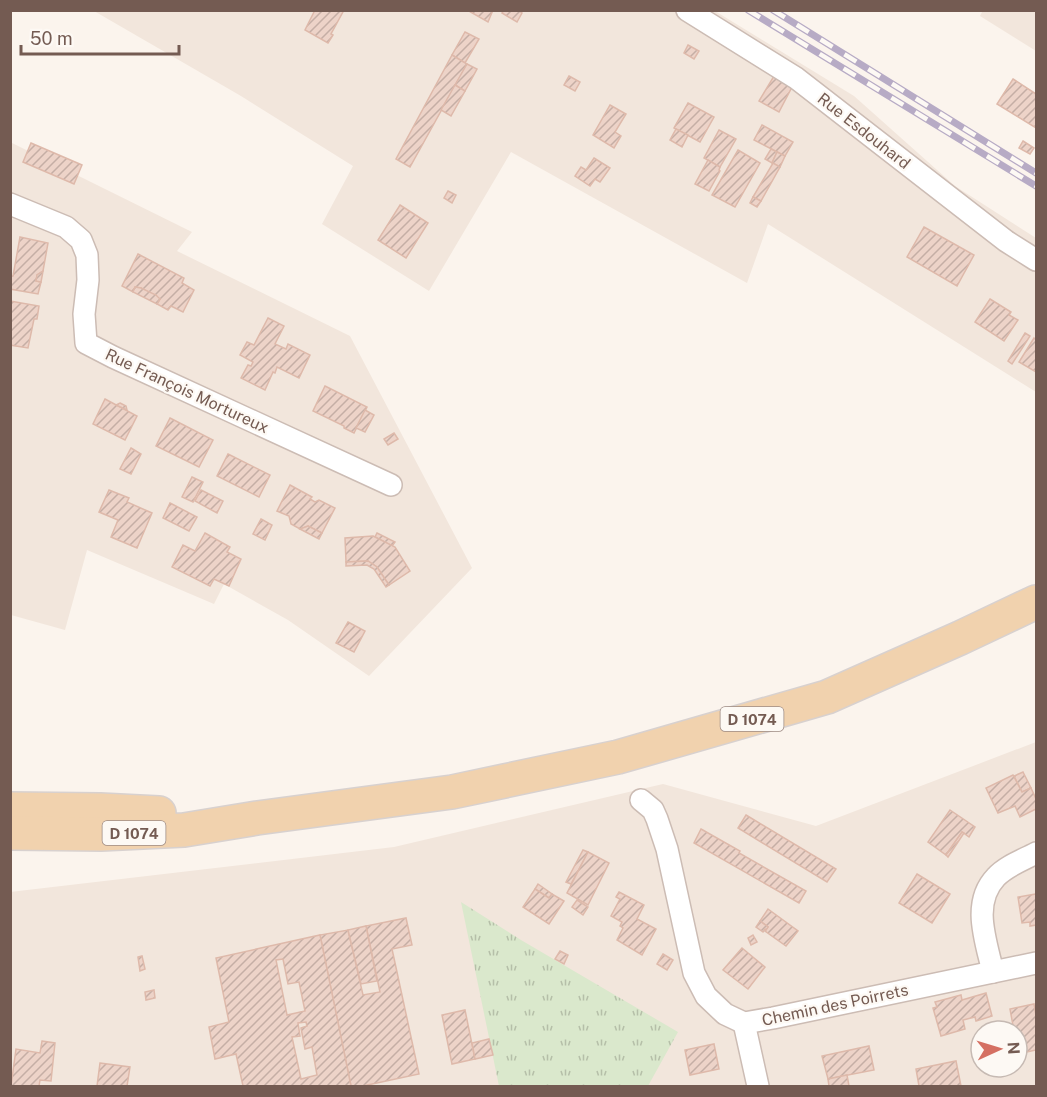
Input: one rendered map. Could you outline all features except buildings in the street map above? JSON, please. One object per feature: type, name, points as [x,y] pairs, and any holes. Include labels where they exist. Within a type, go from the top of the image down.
[{"type":"main road","name":"D 1074","points":[[10,833],[101,834],[184,830],[452,792],[618,758],[827,697],[1036,602]]},
{"type":"main road","name":"D 1074","points":[[10,809],[100,810],[257,818]]},
{"type":"street","name":"Rue Esdouhard","points":[[687,10],[796,78],[1006,241],[1036,260]]},
{"type":"street","name":"Rue François Mortureux","points":[[10,204],[66,226],[81,240],[87,255],[88,280],[84,314],[87,343],[391,486]]},
{"type":"street","name":"Chemin des Poirrets","points":[[641,800],[652,810],[657,819],[667,849],[694,973],[706,996],[725,1014],[744,1023],[1036,963]]},
{"type":"street","points":[[993,972],[982,921],[982,903],[987,888],[996,876],[1008,867],[1036,853]]},
{"type":"street","points":[[744,1023],[758,1086]]},
{"type":"shaded area","points":[[983,10],[1036,11],[1036,51],[980,16]]},
{"type":"shaded area","points":[[94,11],[715,11],[854,96],[955,186],[1036,238],[1036,392],[768,224],[747,283],[511,152],[429,291],[322,224],[353,166],[241,96]]},
{"type":"shaded area","points":[[10,142],[192,232],[177,251],[350,336],[472,568],[369,676],[288,620],[224,584],[214,604],[87,550],[65,630],[11,615]]},
{"type":"shaded area","points":[[1036,742],[1036,1086],[11,1086],[10,892],[394,847],[663,784],[816,826]]},
{"type":"green space","points":[[461,902],[678,1032],[648,1086],[499,1086]]},
{"type":"railway","points":[[748,10],[1036,186]]},
{"type":"railway","points":[[773,10],[1036,173]]}]
